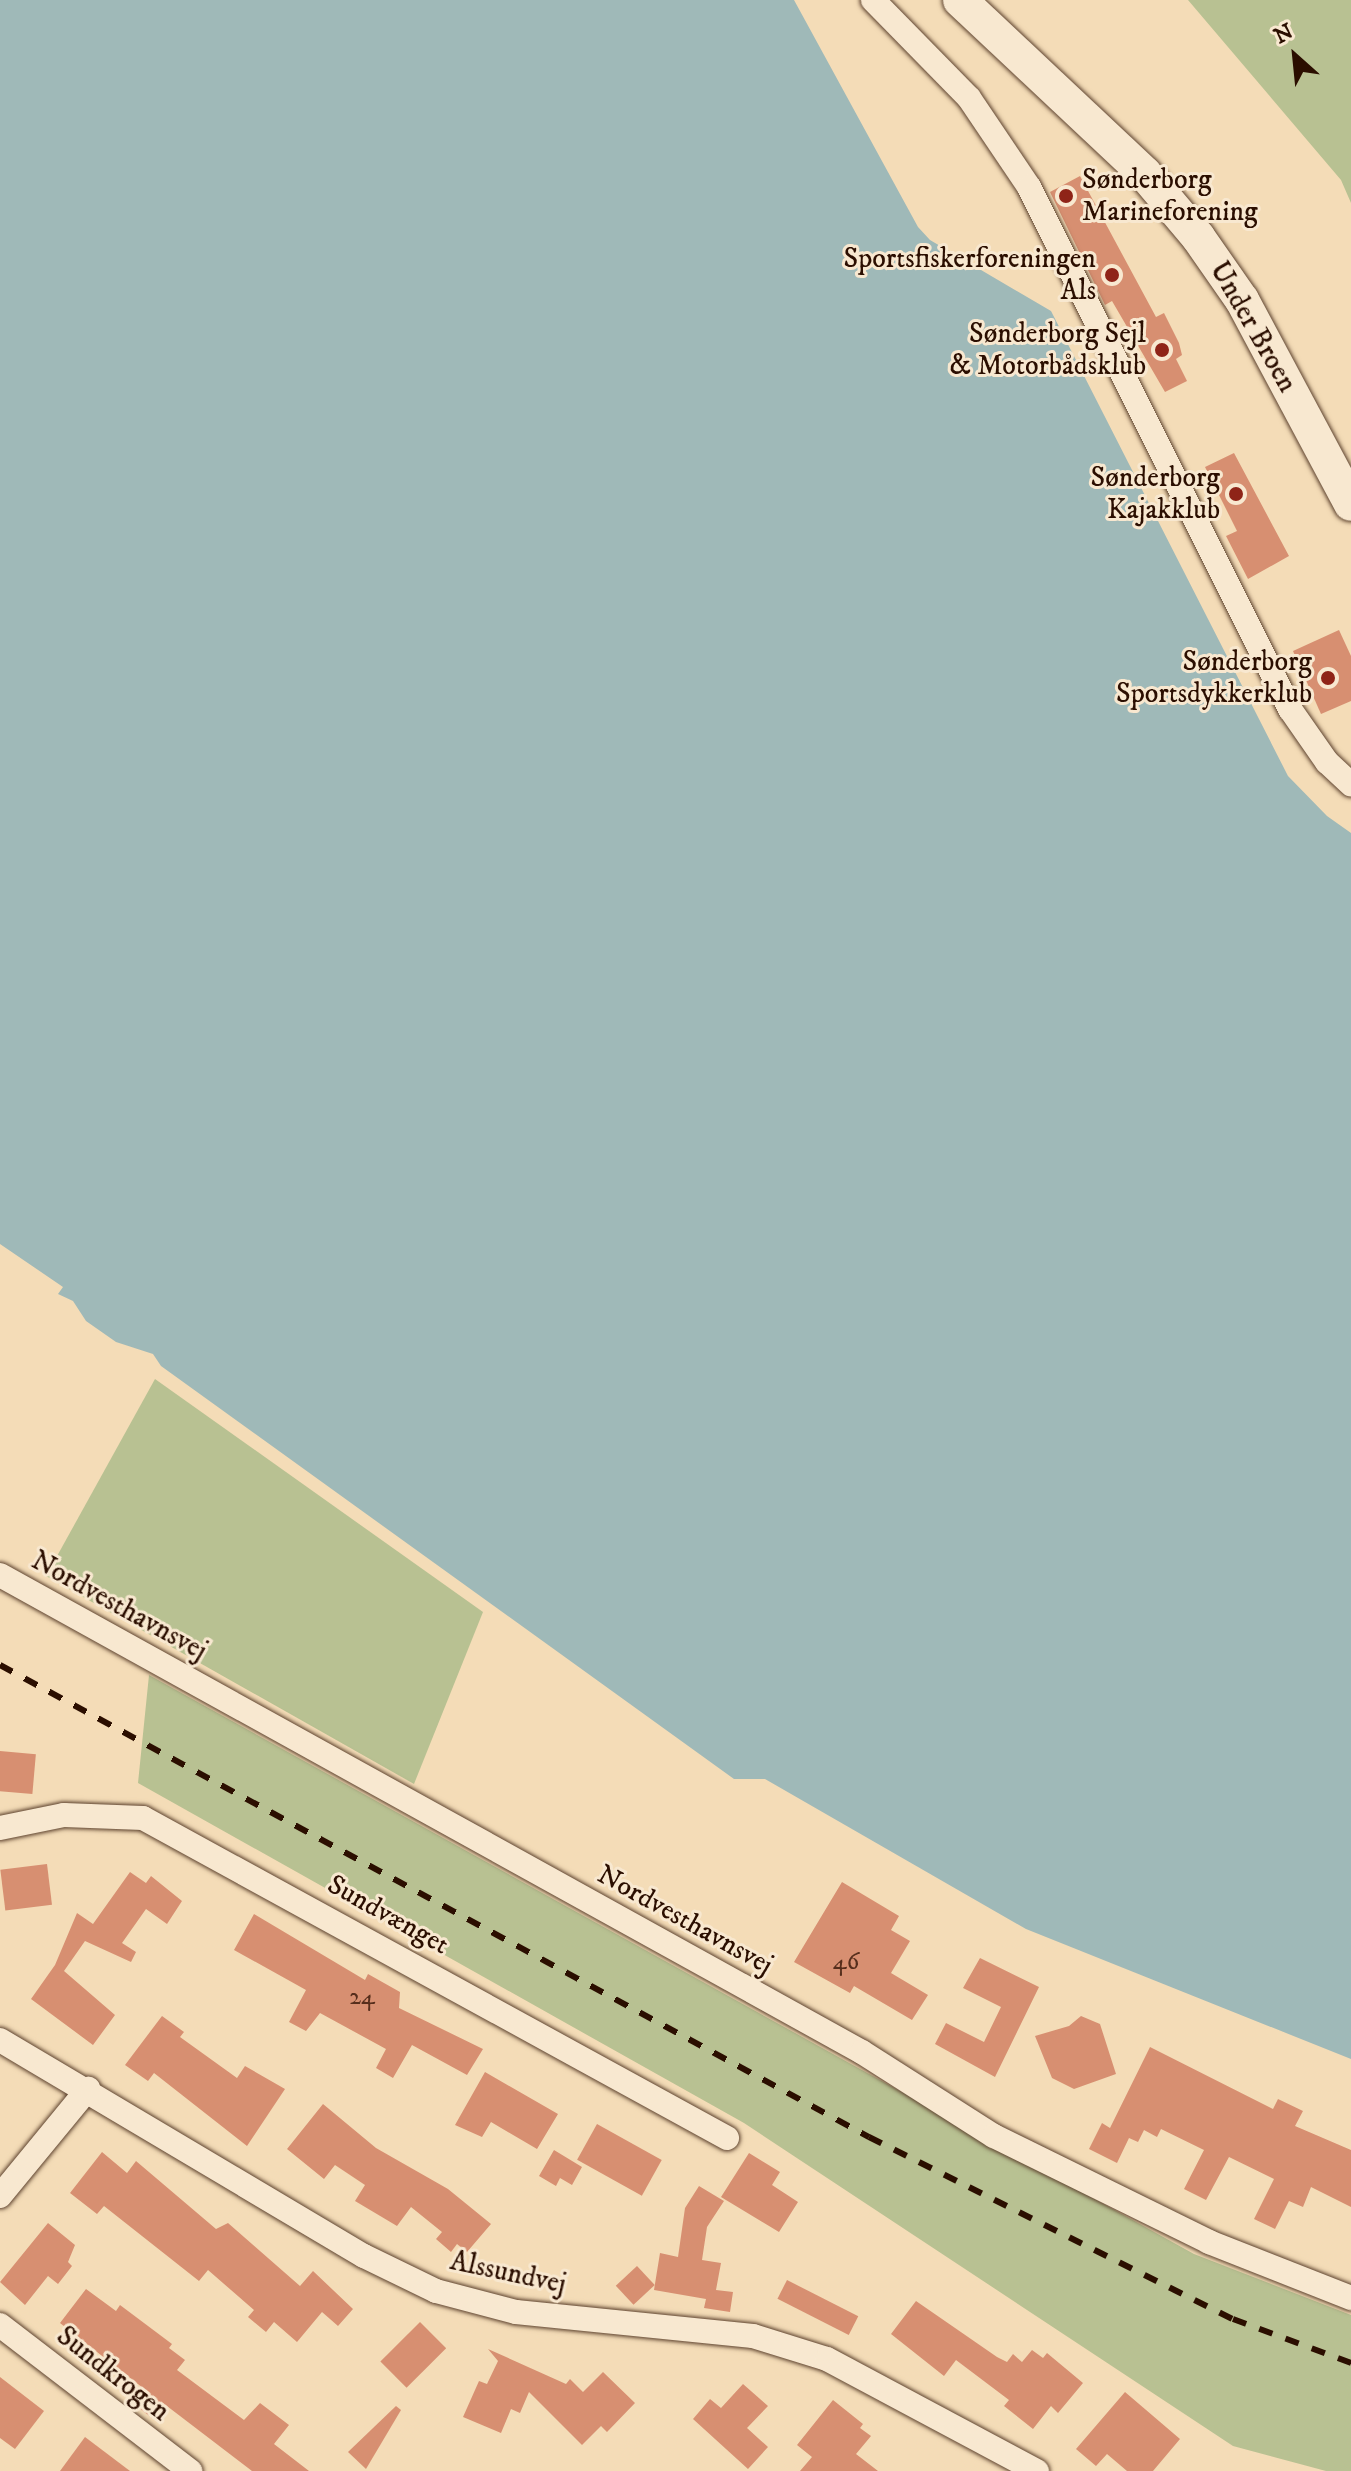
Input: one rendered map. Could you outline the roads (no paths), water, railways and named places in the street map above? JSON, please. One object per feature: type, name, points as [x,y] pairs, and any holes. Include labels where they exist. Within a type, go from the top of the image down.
[{"type":"street","points":[[873,0],[969,98],[1029,187],[1290,709],[1327,762],[1351,784]]},
{"type":"street","name":"Under Broen","points":[[960,0],[1144,173],[1198,237],[1242,300],[1351,504]]},
{"type":"street","name":"Nordvesthavnsvej","points":[[0,1575],[848,2045],[994,2136],[1209,2242],[1351,2298]]},
{"type":"street","name":"Sundvænget","points":[[0,1828],[64,1815],[143,1818],[727,2138]]},
{"type":"street","name":"Alssundvej","points":[[0,2040],[88,2089],[364,2256],[436,2291],[516,2312],[753,2336],[827,2359],[1037,2471]]},
{"type":"street","points":[[0,2196],[88,2089]]},
{"type":"street","name":"Sundkrogen","points":[[0,2325],[190,2471]]},
{"type":"water","points":[[0,0],[794,0],[918,227],[930,240],[1051,311],[1288,776],[1327,816],[1351,833],[1351,2059],[1026,1929],[765,1779],[734,1779],[161,1366],[153,1354],[116,1342],[86,1321],[73,1301],[58,1294],[63,1287],[0,1244]]},
{"type":"railway","points":[[0,1665],[869,2137],[1233,2319],[1351,2363]]},
{"type":"place","name":"Sønderborg Marineforening","points":[[1066,196]]},
{"type":"place","name":"Sportsfiskerforeningen Als","points":[[1112,275]]},
{"type":"place","name":"Sønderborg Sejl & Motorbådsklub","points":[[1162,350]]},
{"type":"place","name":"Sønderborg Kajakklub","points":[[1236,494]]},
{"type":"place","name":"Sønderborg Sportsdykkerklub","points":[[1328,678]]}]
